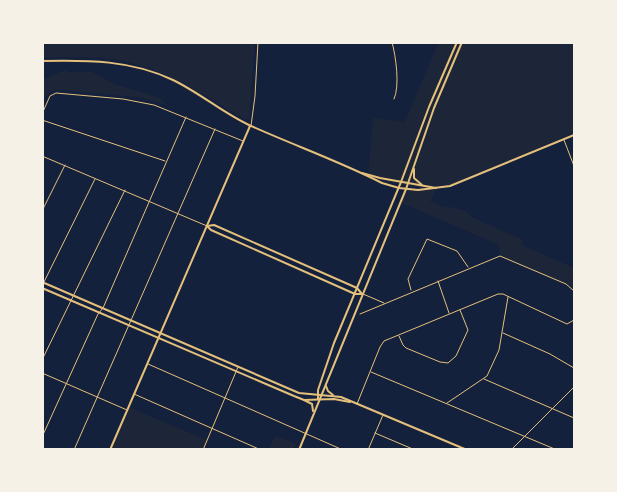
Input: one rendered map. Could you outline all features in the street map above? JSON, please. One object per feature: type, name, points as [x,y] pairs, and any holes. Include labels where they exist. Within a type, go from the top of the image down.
[{"type":"street","points":[[110,450],[251,126],[258,42]]},
{"type":"street","points":[[392,42],[395,56],[397,90],[394,99]]},
{"type":"street","points":[[318,399],[317,395],[329,355],[399,188],[429,107],[457,42]]},
{"type":"street","points":[[299,450],[318,399],[322,395],[406,189],[440,92],[462,42]]},
{"type":"street","points":[[42,61],[95,60],[114,62],[155,72],[193,91],[251,126],[382,183],[406,189],[418,190],[450,186],[574,136]]},
{"type":"street","points":[[42,114],[50,96],[56,93],[131,100],[154,105],[244,141]]},
{"type":"street","points":[[42,437],[99,312],[103,308],[186,117]]},
{"type":"street","points":[[42,120],[166,162]]},
{"type":"street","points":[[74,450],[214,128]]},
{"type":"street","points":[[563,140],[574,166]]},
{"type":"street","points":[[42,156],[178,213],[207,226],[211,230],[355,294],[362,294],[384,303]]},
{"type":"street","points":[[42,211],[65,165]]},
{"type":"street","points":[[414,165],[414,178],[422,185]]},
{"type":"street","points":[[362,173],[437,188]]},
{"type":"street","points":[[95,178],[42,287],[304,400],[312,404],[313,413]]},
{"type":"street","points":[[42,360],[125,190]]},
{"type":"street","points":[[207,226],[214,224],[357,288],[362,294]]},
{"type":"street","points":[[412,291],[408,279],[427,239],[457,251],[468,268]]},
{"type":"street","points":[[360,314],[496,256],[503,256],[566,284],[574,291]]},
{"type":"street","points":[[438,281],[449,314]]},
{"type":"street","points":[[43,282],[299,393],[333,396],[353,402],[467,450]]},
{"type":"street","points":[[357,404],[382,343],[498,294],[508,296],[567,324],[574,320]]},
{"type":"street","points":[[447,403],[484,379],[498,353],[508,296]]},
{"type":"street","points":[[399,335],[406,348],[440,362],[448,363],[456,356],[468,330],[460,310]]},
{"type":"street","points":[[503,333],[550,354],[574,368]]},
{"type":"street","points":[[147,364],[343,450]]},
{"type":"street","points":[[203,450],[238,366]]},
{"type":"street","points":[[370,371],[557,450]]},
{"type":"street","points":[[42,373],[127,410]]},
{"type":"street","points":[[484,379],[574,418]]},
{"type":"street","points":[[325,385],[328,392],[333,396]]},
{"type":"street","points":[[511,450],[574,387]]},
{"type":"street","points":[[134,394],[261,450]]},
{"type":"street","points":[[304,400],[334,399],[353,402]]},
{"type":"street","points":[[368,450],[383,415]]},
{"type":"street","points":[[375,433],[415,450]]},
{"type":"shaded area","points":[[42,43],[255,43],[249,119],[244,119],[181,82],[147,68],[112,59],[95,57],[43,58]]},
{"type":"shaded area","points":[[438,43],[574,43],[574,132],[472,178],[450,186],[437,188],[430,201],[444,207],[465,211],[474,218],[523,240],[522,245],[574,268],[574,291],[566,284],[500,256],[499,245],[400,202],[406,189],[424,190],[434,188],[406,186],[368,177],[373,118],[405,122]]},
{"type":"shaded area","points":[[65,70],[68,72],[92,72],[114,84],[158,97],[166,105],[138,97],[61,90],[53,90],[43,98],[43,79]]},
{"type":"shaded area","points":[[128,407],[207,440],[203,449],[110,450]]},
{"type":"shaded area","points":[[275,436],[296,444],[294,449],[269,449]]}]
